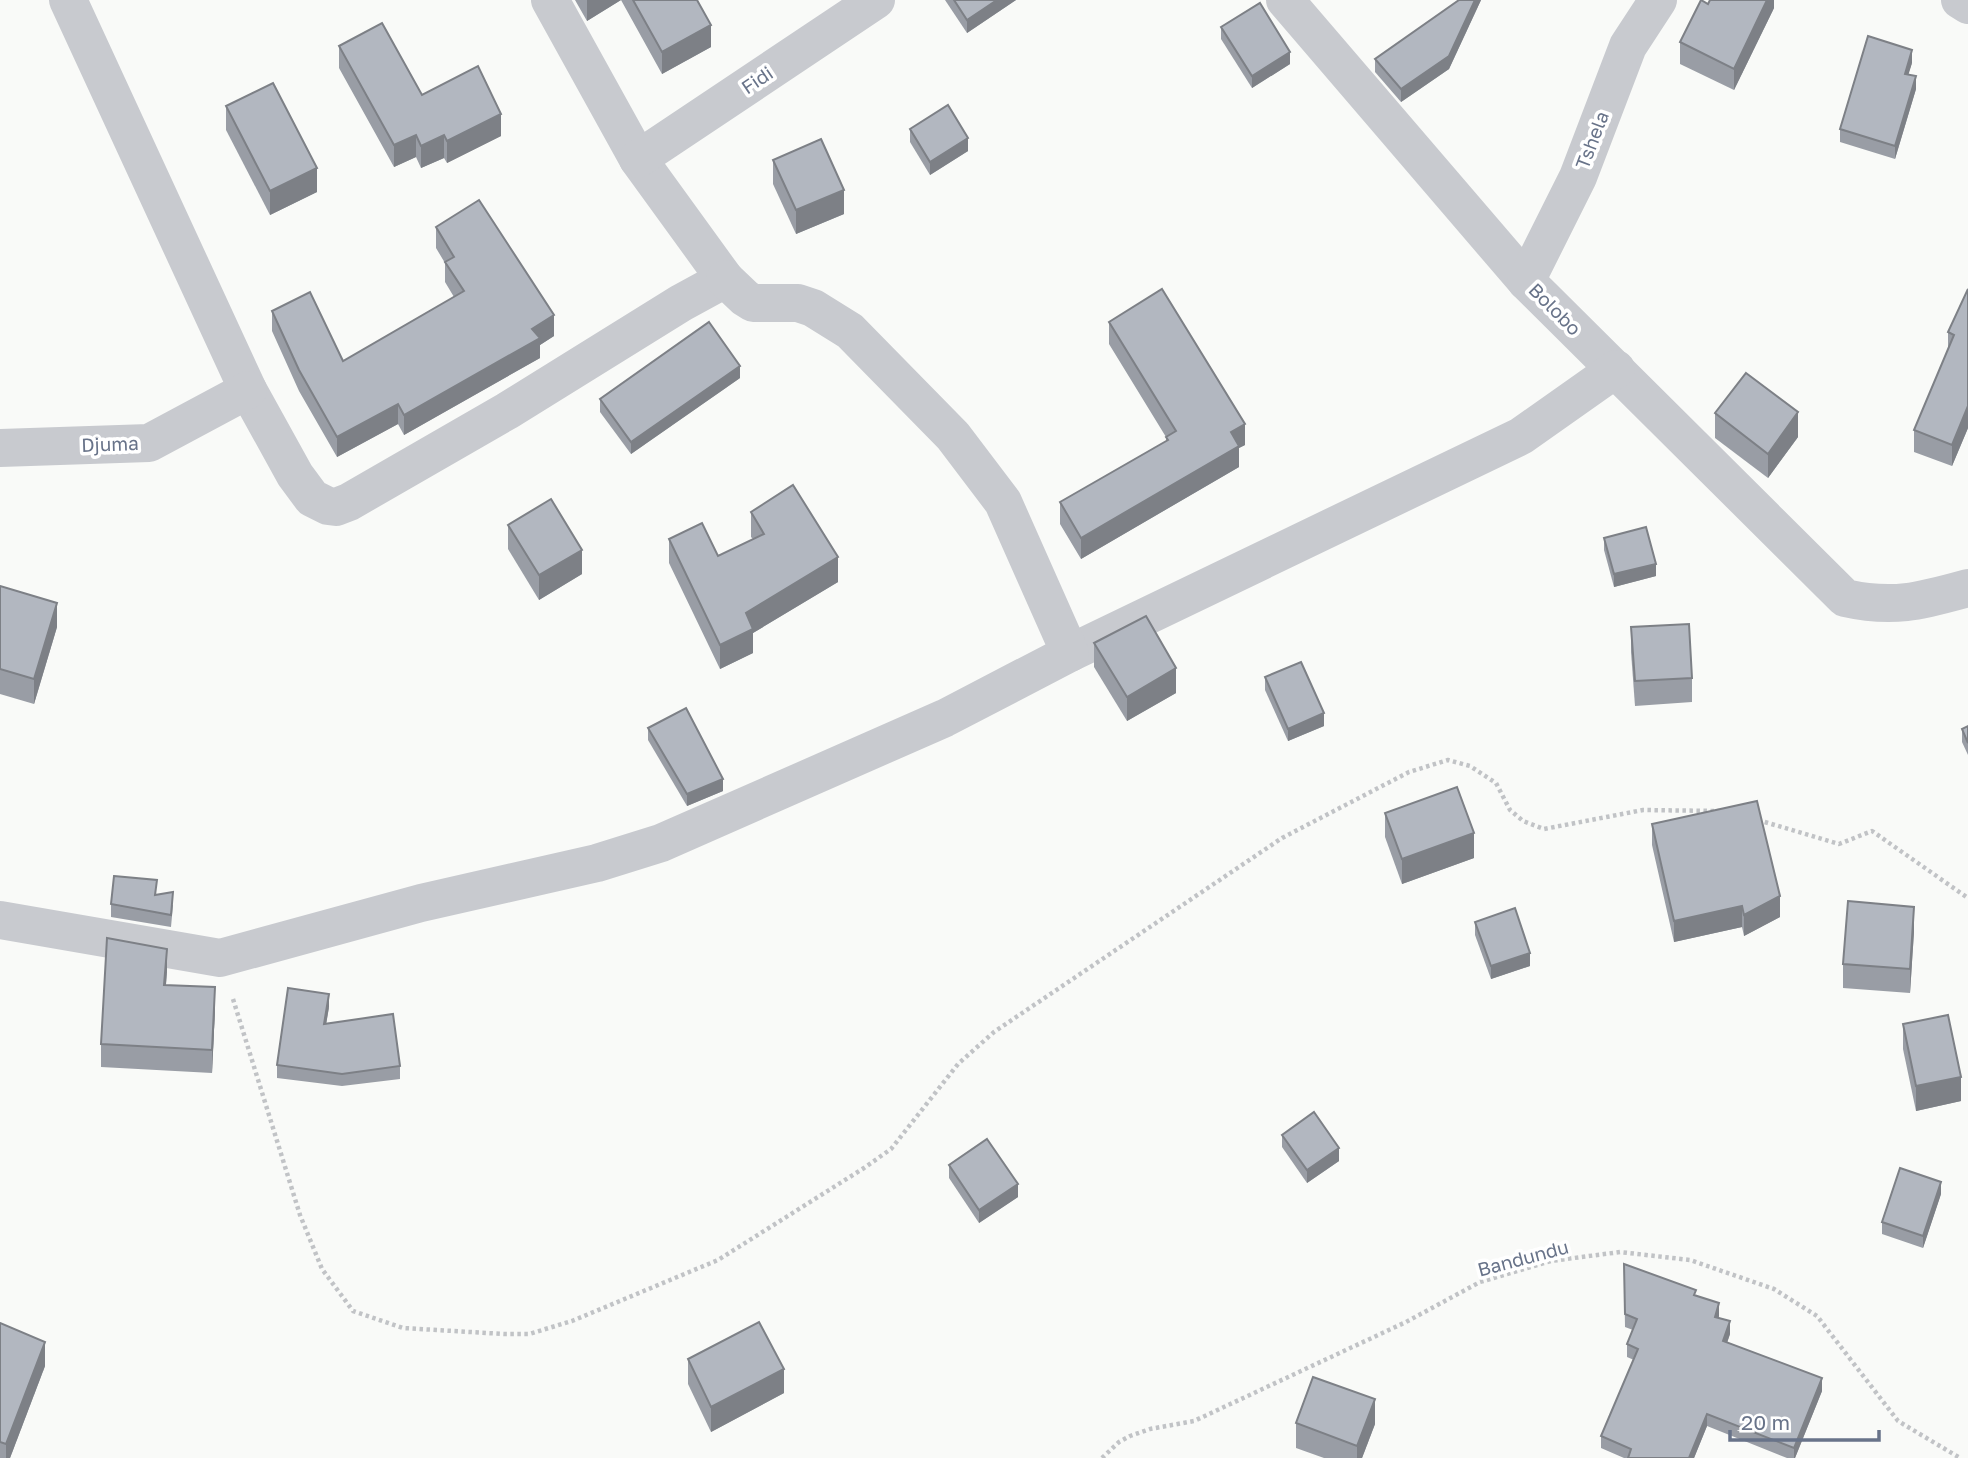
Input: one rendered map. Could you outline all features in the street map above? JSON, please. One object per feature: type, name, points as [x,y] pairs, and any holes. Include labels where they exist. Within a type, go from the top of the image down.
[{"type":"street","points":[[68,0],[248,390],[295,475],[312,498],[328,506],[336,507],[349,502],[508,411],[681,303],[725,279]]},
{"type":"street","points":[[550,0],[638,159],[725,279],[745,299],[753,303],[799,303],[813,308],[849,331],[953,436],[1003,502],[1070,653]]},
{"type":"street","name":"Fidi","points":[[638,159],[876,0]]},
{"type":"street","name":"Bolobo","points":[[1285,0],[1526,281],[1845,598],[1868,603],[1909,604],[1968,588]]},
{"type":"street","name":"Tshela","points":[[1526,281],[1578,177],[1628,46],[1657,0]]},
{"type":"street","points":[[1960,0],[1968,5]]},
{"type":"street","points":[[0,920],[220,958],[421,902],[597,863],[661,843],[945,718],[1070,653],[1521,436],[1616,369]]},
{"type":"street","name":"Djuma","points":[[0,448],[149,443],[248,390]]},
{"type":"path","points":[[220,958],[300,1215],[322,1269],[353,1311],[403,1328],[529,1334],[572,1321],[718,1260],[852,1175],[891,1149],[958,1063],[994,1032],[1282,838],[1409,772],[1448,760],[1470,766],[1496,783],[1510,810],[1523,821],[1544,829],[1643,810],[1719,811]]},
{"type":"path","points":[[1746,816],[1839,844],[1872,831],[1968,898]]},
{"type":"path","name":"Bandundu","points":[[1102,1458],[1130,1436],[1150,1429],[1194,1421],[1406,1322],[1480,1282],[1550,1261],[1620,1252],[1690,1260],[1774,1289],[1817,1316],[1898,1421],[1959,1458]]},
{"type":"building","points":[[633,0],[697,0],[711,25],[662,52]]},
{"type":"building","points":[[954,0],[997,0],[967,20]]},
{"type":"building","points":[[1459,0],[1475,0],[1449,56],[1401,89],[1375,59]]},
{"type":"building","points":[[1701,0],[1708,4],[1710,0],[1767,0],[1734,69],[1680,42]]},
{"type":"building","points":[[1260,3],[1290,52],[1252,76],[1221,27]]},
{"type":"building","points":[[382,23],[422,95],[478,66],[501,114],[447,141],[444,135],[421,146],[416,135],[394,145],[339,46]]},
{"type":"building","points":[[1868,36],[1912,50],[1905,74],[1916,76],[1895,146],[1840,129]]},
{"type":"building","points":[[273,83],[317,168],[270,191],[226,106]]},
{"type":"building","points":[[948,105],[968,138],[930,162],[910,129]]},
{"type":"building","points":[[821,139],[844,190],[796,210],[773,160]]},
{"type":"building","points":[[479,200],[554,315],[532,329],[540,338],[404,415],[398,404],[337,437],[299,370],[272,311],[310,292],[343,361],[464,291],[445,262],[454,257],[436,227]]},
{"type":"building","points":[[1162,289],[1245,424],[1231,432],[1239,446],[1081,538],[1060,502],[1168,440],[1166,437],[1176,431],[1109,322]]},
{"type":"building","points":[[1968,289],[1968,406],[1952,445],[1914,430],[1954,335],[1948,332]]},
{"type":"building","points":[[709,322],[740,366],[631,442],[600,399]]},
{"type":"building","points":[[1746,373],[1798,412],[1768,454],[1715,413]]},
{"type":"building","points":[[793,485],[838,557],[746,613],[753,629],[720,645],[669,539],[702,523],[718,556],[764,534],[751,512]]},
{"type":"building","points":[[551,499],[582,550],[539,575],[508,525]]},
{"type":"building","points":[[1646,527],[1656,564],[1614,574],[1604,538]]},
{"type":"building","points":[[0,586],[57,603],[34,679],[0,669]]},
{"type":"building","points":[[1146,616],[1176,668],[1127,697],[1094,643]]},
{"type":"building","points":[[1689,624],[1692,678],[1635,681],[1631,627]]},
{"type":"building","points":[[1301,662],[1324,713],[1288,729],[1265,677]]},
{"type":"building","points":[[686,708],[723,779],[687,794],[648,728]]},
{"type":"building","points":[[1968,726],[1968,743],[1962,729]]},
{"type":"building","points":[[1457,787],[1474,833],[1402,859],[1385,813]]},
{"type":"building","points":[[1757,801],[1780,896],[1744,915],[1742,906],[1674,921],[1652,824]]},
{"type":"building","points":[[114,876],[157,880],[155,895],[173,892],[171,915],[111,904]]},
{"type":"building","points":[[1848,901],[1914,907],[1910,969],[1843,964]]},
{"type":"building","points":[[1515,908],[1530,953],[1491,966],[1475,922]]},
{"type":"building","points":[[107,938],[167,949],[164,985],[215,987],[212,1050],[101,1044]]},
{"type":"building","points":[[288,988],[329,994],[324,1024],[393,1014],[400,1066],[342,1074],[277,1065]]},
{"type":"building","points":[[1948,1015],[1961,1077],[1916,1086],[1903,1024]]},
{"type":"building","points":[[1314,1112],[1339,1148],[1307,1170],[1282,1135]]},
{"type":"building","points":[[987,1139],[1018,1184],[979,1210],[949,1165]]},
{"type":"building","points":[[1900,1168],[1941,1182],[1923,1236],[1882,1222]]},
{"type":"building","points":[[1624,1264],[1696,1290],[1694,1295],[1719,1303],[1715,1317],[1730,1321],[1723,1341],[1822,1378],[1794,1448],[1707,1414],[1689,1458],[1628,1458],[1631,1449],[1601,1436],[1638,1349],[1627,1344],[1637,1319],[1625,1314]]},
{"type":"building","points":[[759,1322],[784,1369],[711,1407],[688,1359]]},
{"type":"building","points":[[0,1323],[45,1342],[6,1444],[0,1442]]},
{"type":"building","points":[[1313,1377],[1375,1399],[1357,1446],[1296,1423]]}]
